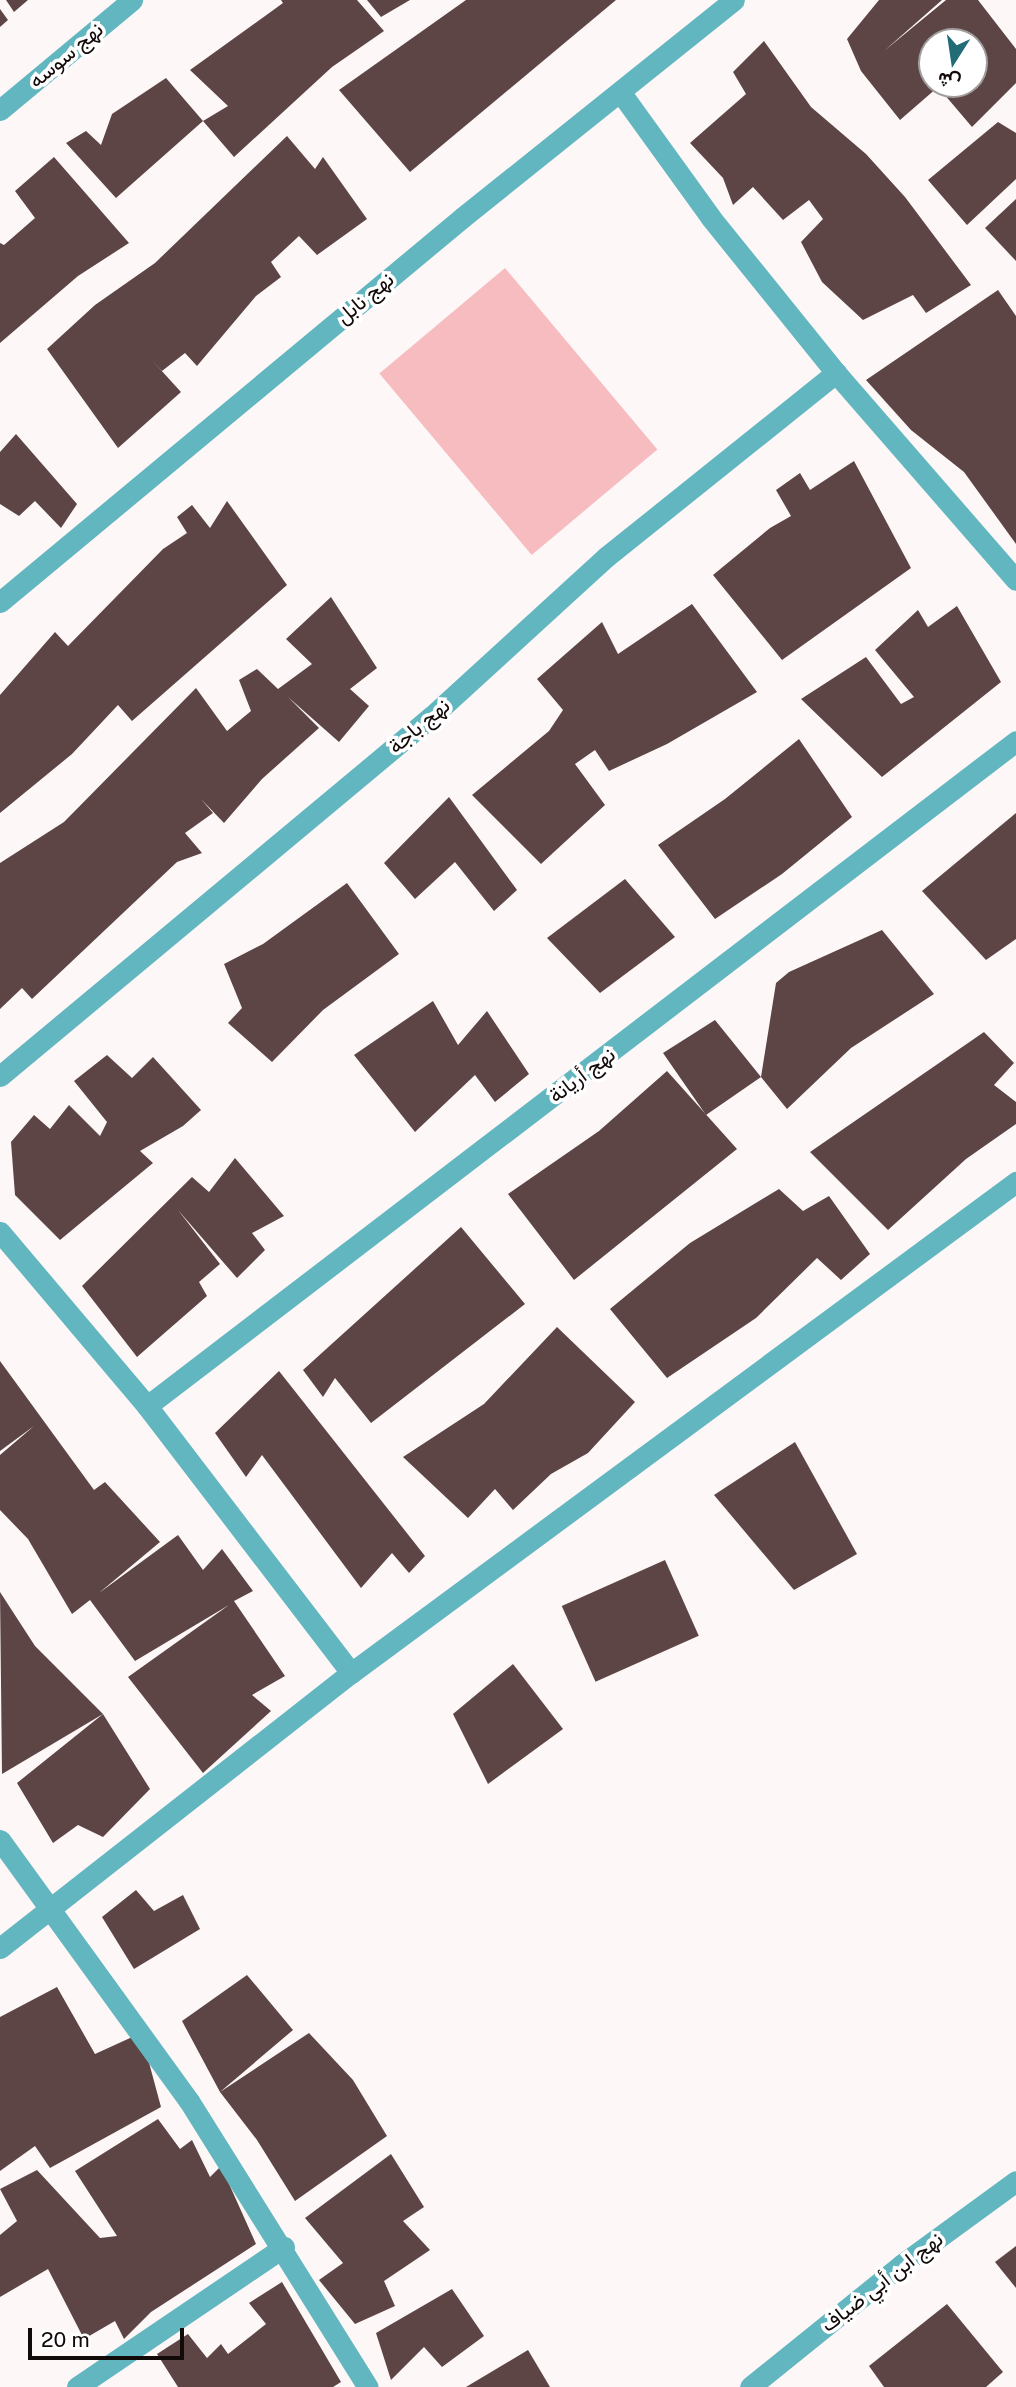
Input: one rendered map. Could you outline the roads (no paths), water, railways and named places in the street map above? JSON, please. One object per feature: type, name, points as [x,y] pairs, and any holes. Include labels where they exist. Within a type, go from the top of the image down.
[{"type":"street","name":"نهج سوسه","points":[[0,110],[132,0]]},
{"type":"street","name":"نهج نابل","points":[[0,602],[463,217],[734,0]]},
{"type":"street","points":[[621,93],[711,218],[836,373],[1016,580]]},
{"type":"street","name":"نهج باجة","points":[[0,1076],[432,716],[606,557],[836,373]]},
{"type":"street","name":"نهج أريانة","points":[[147,1406],[1016,741]]},
{"type":"street","points":[[0,1948],[351,1673],[1016,1182]]},
{"type":"street","points":[[0,1232],[147,1406],[351,1673]]},
{"type":"street","points":[[0,1840],[51,1906],[189,2101],[284,2247],[368,2387]]},
{"type":"street","name":"نهج ابن أبي ضياف","points":[[750,2387],[901,2265],[1016,2181]]},
{"type":"street","points":[[77,2387],[284,2247]]}]
